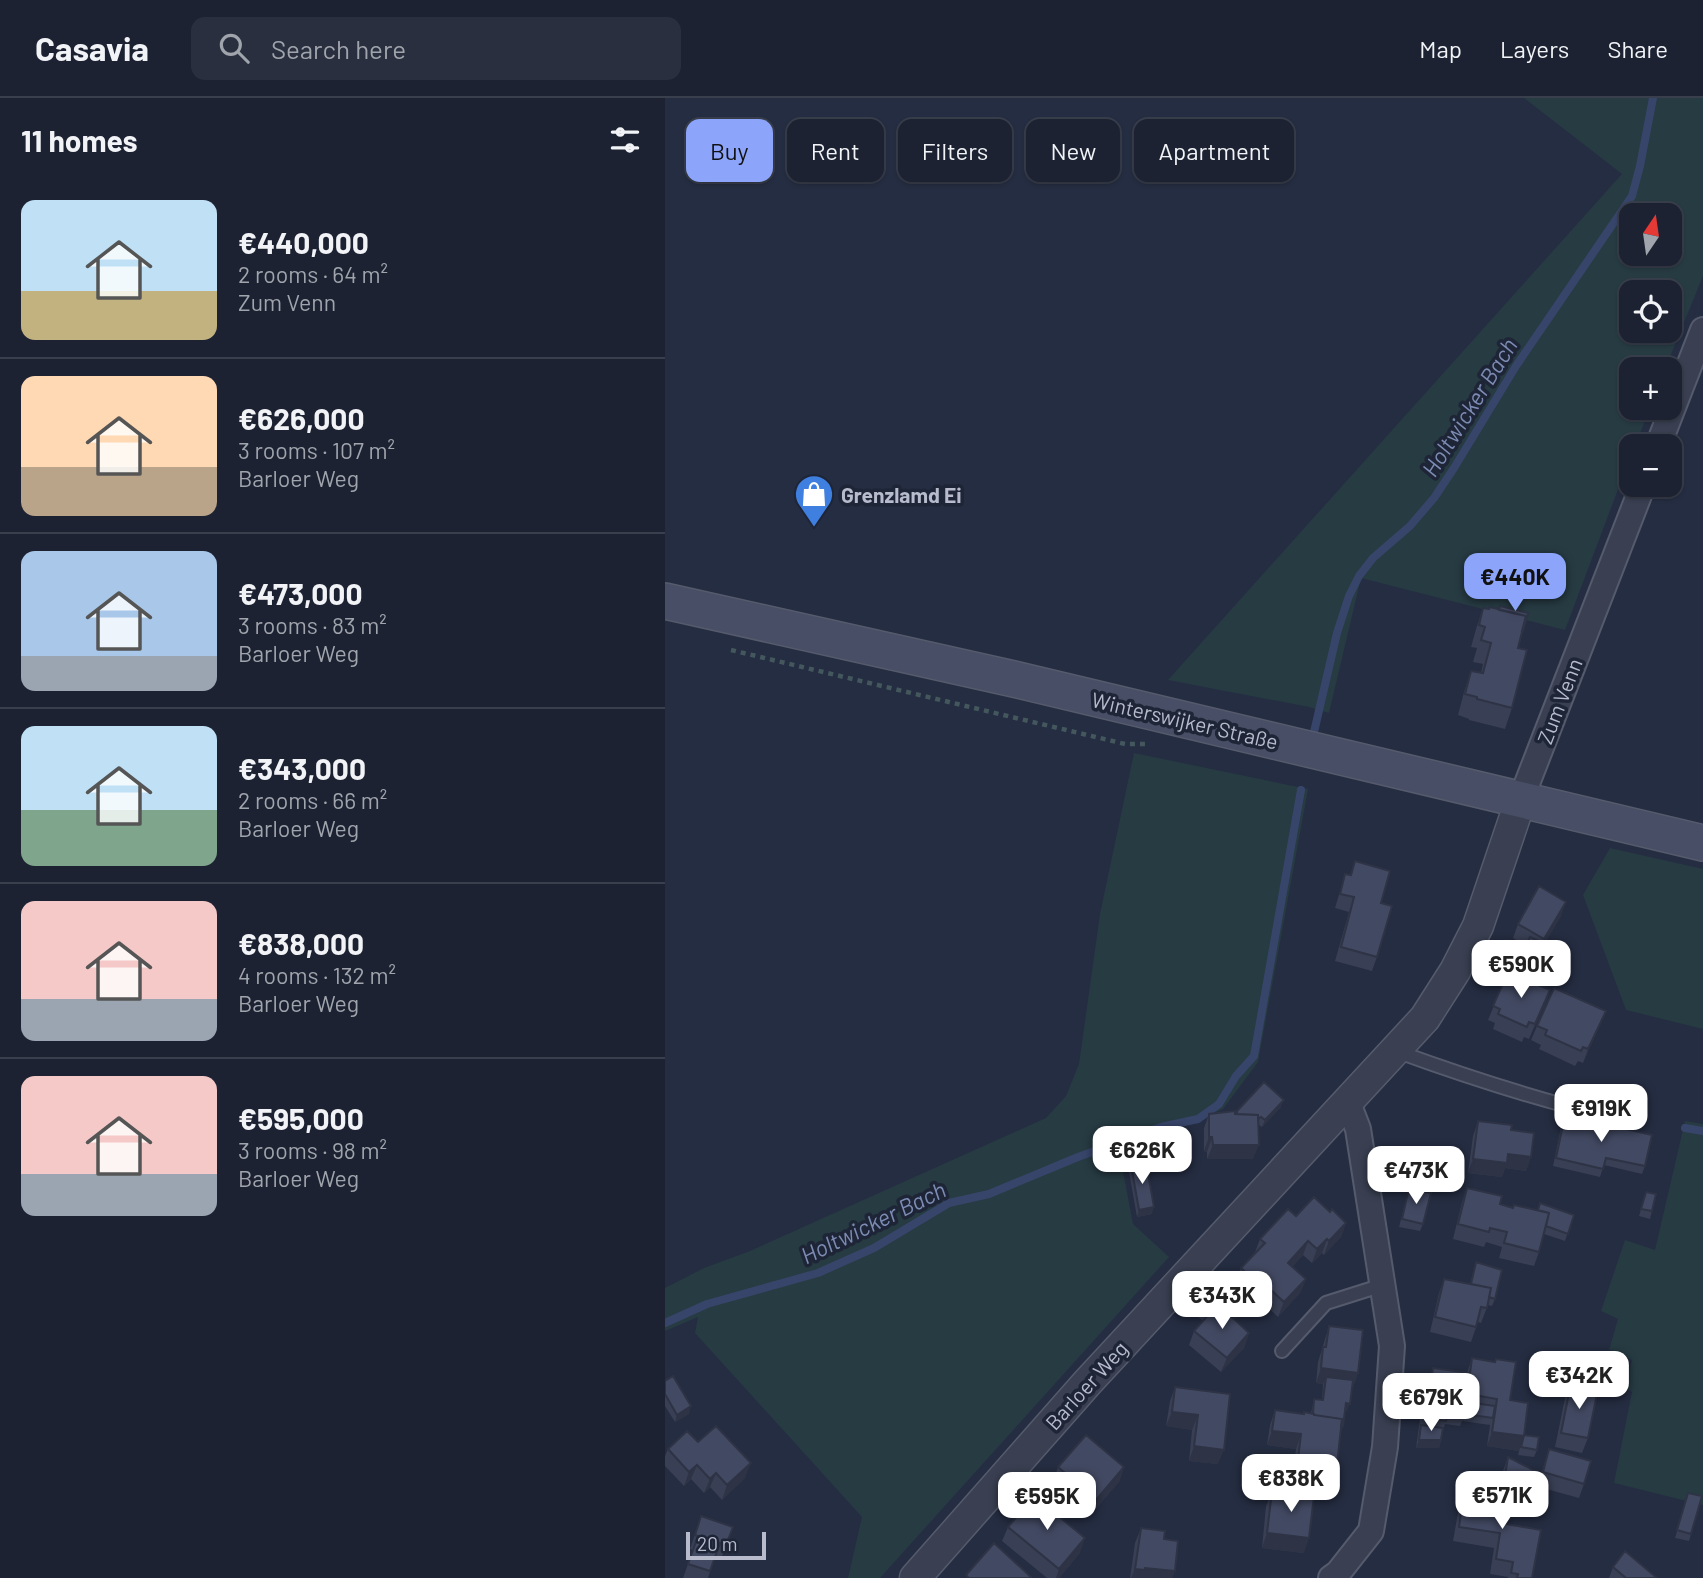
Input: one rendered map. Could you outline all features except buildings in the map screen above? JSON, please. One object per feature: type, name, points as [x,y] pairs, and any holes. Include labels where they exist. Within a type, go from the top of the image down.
[{"type":"main road","name":"Winterswijker Straße","points":[[665,601],[1018,680],[1703,843]]},
{"type":"street","points":[[1663,434],[1703,330]]},
{"type":"street","name":"Zum Venn","points":[[1521,799],[1638,497]]},
{"type":"street","name":"Barloer Weg","points":[[915,1578],[1087,1383],[1425,1017],[1455,971],[1478,926],[1521,799]]},
{"type":"street","points":[[1337,1576],[1371,1531],[1385,1447],[1392,1346],[1358,1129],[1347,1103]]},
{"type":"lane","points":[[1395,1051],[1550,1102],[1613,1118]]},
{"type":"lane","points":[[1282,1351],[1326,1303],[1383,1285]]},
{"type":"shaded area","points":[[1524,98],[1703,98],[1703,276],[1682,327],[1682,280],[1619,280],[1619,343],[1676,343],[1670,357],[1619,357],[1619,420],[1645,420],[1640,434],[1619,434],[1619,487],[1565,630],[1361,578],[1329,713],[1168,680],[1622,174]]},
{"type":"shaded area","points":[[1134,753],[1308,789],[1258,1062],[1223,1109],[1191,1124],[1152,1134],[1119,1150],[1133,1224],[1169,1257],[880,1578],[848,1578],[862,1517],[695,1333],[698,1317],[665,1331],[665,1288],[704,1268],[750,1251],[1046,1118],[1066,1096],[1079,1064],[1100,914]]},
{"type":"shaded area","points":[[1610,848],[1703,869],[1703,1029],[1626,1010],[1583,895]]},
{"type":"shaded area","points":[[1685,1121],[1703,1124],[1703,1505],[1614,1483],[1632,1392],[1625,1388],[1632,1360],[1609,1350],[1618,1319],[1601,1311],[1625,1240],[1655,1250]]},
{"type":"waterway","name":"Holtwicker Bach","points":[[1314,732],[1337,633],[1349,596],[1359,576],[1373,558],[1410,526],[1434,498],[1516,366],[1632,196],[1653,98]]},
{"type":"waterway","name":"Holtwicker Bach","points":[[665,1323],[707,1304],[818,1273],[874,1248],[949,1203],[989,1194],[1078,1157],[1161,1127],[1198,1119],[1219,1104],[1236,1076],[1254,1056],[1301,790]]},
{"type":"waterway","points":[[1685,1128],[1703,1131]]},
{"type":"place","name":"Grenzlamd Ei","points":[[814,528]]}]
